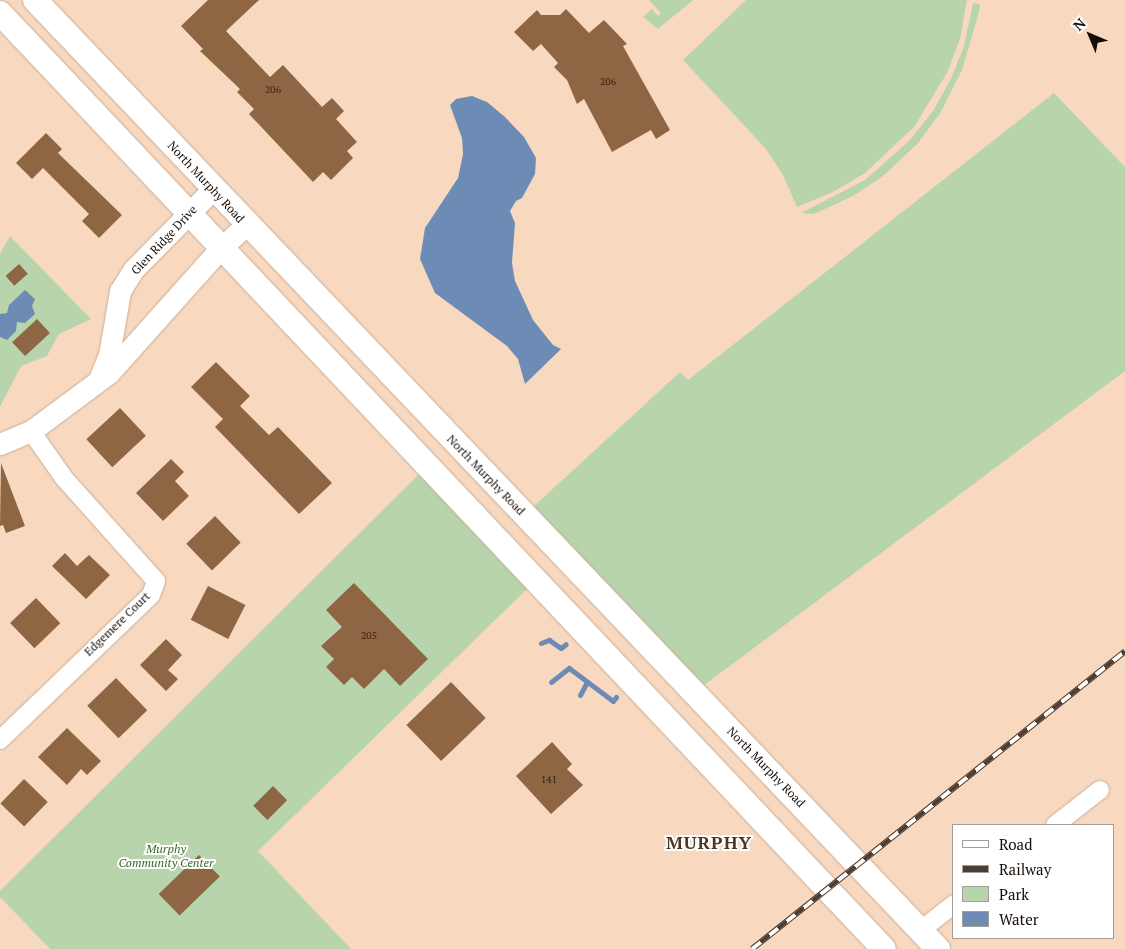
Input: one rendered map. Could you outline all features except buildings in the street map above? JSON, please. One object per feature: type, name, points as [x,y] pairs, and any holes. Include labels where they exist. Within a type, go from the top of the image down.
[{"type":"main road","name":"North Murphy Road","points":[[35,0],[246,225],[938,949]]},
{"type":"main road","points":[[0,13],[220,249],[458,496],[884,949]]},
{"type":"main road","points":[[458,496],[482,472]]},
{"type":"street","name":"Glen Ridge Drive","points":[[98,382],[109,355],[120,291],[134,270],[213,189]]},
{"type":"street","points":[[0,444],[31,431],[98,382],[220,249],[246,225]]},
{"type":"street","name":"Edgemere Court","points":[[0,740],[151,595],[156,580],[64,478],[31,431]]},
{"type":"street","points":[[1056,824],[1100,790]]},
{"type":"street","points":[[921,930],[952,906]]},
{"type":"green space","points":[[649,0],[693,0],[658,29],[643,17],[652,9],[658,16],[661,13]]},
{"type":"green space","points":[[746,0],[967,0],[960,39],[947,73],[914,127],[865,173],[835,191],[797,207],[783,175],[766,149],[683,60]]},
{"type":"green space","points":[[973,3],[980,4],[979,12],[962,70],[941,112],[918,143],[882,177],[853,196],[814,214],[801,213],[865,180],[909,141],[933,111],[951,79],[964,46]]},
{"type":"green space","points":[[1054,93],[1125,167],[1125,371],[703,686],[532,508],[680,372],[688,380]]},
{"type":"green space","points":[[10,236],[91,319],[59,334],[47,356],[21,366],[0,407],[0,254]]},
{"type":"green space","name":"Murphy Community Center","points":[[420,473],[529,587],[258,851],[351,949],[50,949],[0,897],[0,891]]},
{"type":"water","points":[[472,96],[487,102],[505,117],[524,137],[536,158],[535,174],[522,198],[516,201],[510,211],[515,223],[512,263],[515,281],[533,320],[553,345],[561,349],[525,384],[518,359],[507,346],[435,293],[420,259],[425,228],[458,178],[463,154],[462,138],[450,105],[456,99]]},
{"type":"water","points":[[25,290],[35,299],[32,306],[35,314],[25,323],[17,322],[16,331],[7,340],[0,337],[0,314],[7,313],[9,305]]},
{"type":"waterway","points":[[541,643],[549,640],[561,648],[566,644]]},
{"type":"waterway","points":[[551,682],[569,668],[613,701],[616,697]]},
{"type":"waterway","points":[[580,695],[587,682]]},
{"type":"railway","points":[[752,949],[1125,651]]},
{"type":"district","name":"MURPHY","points":[[709,842]]}]
